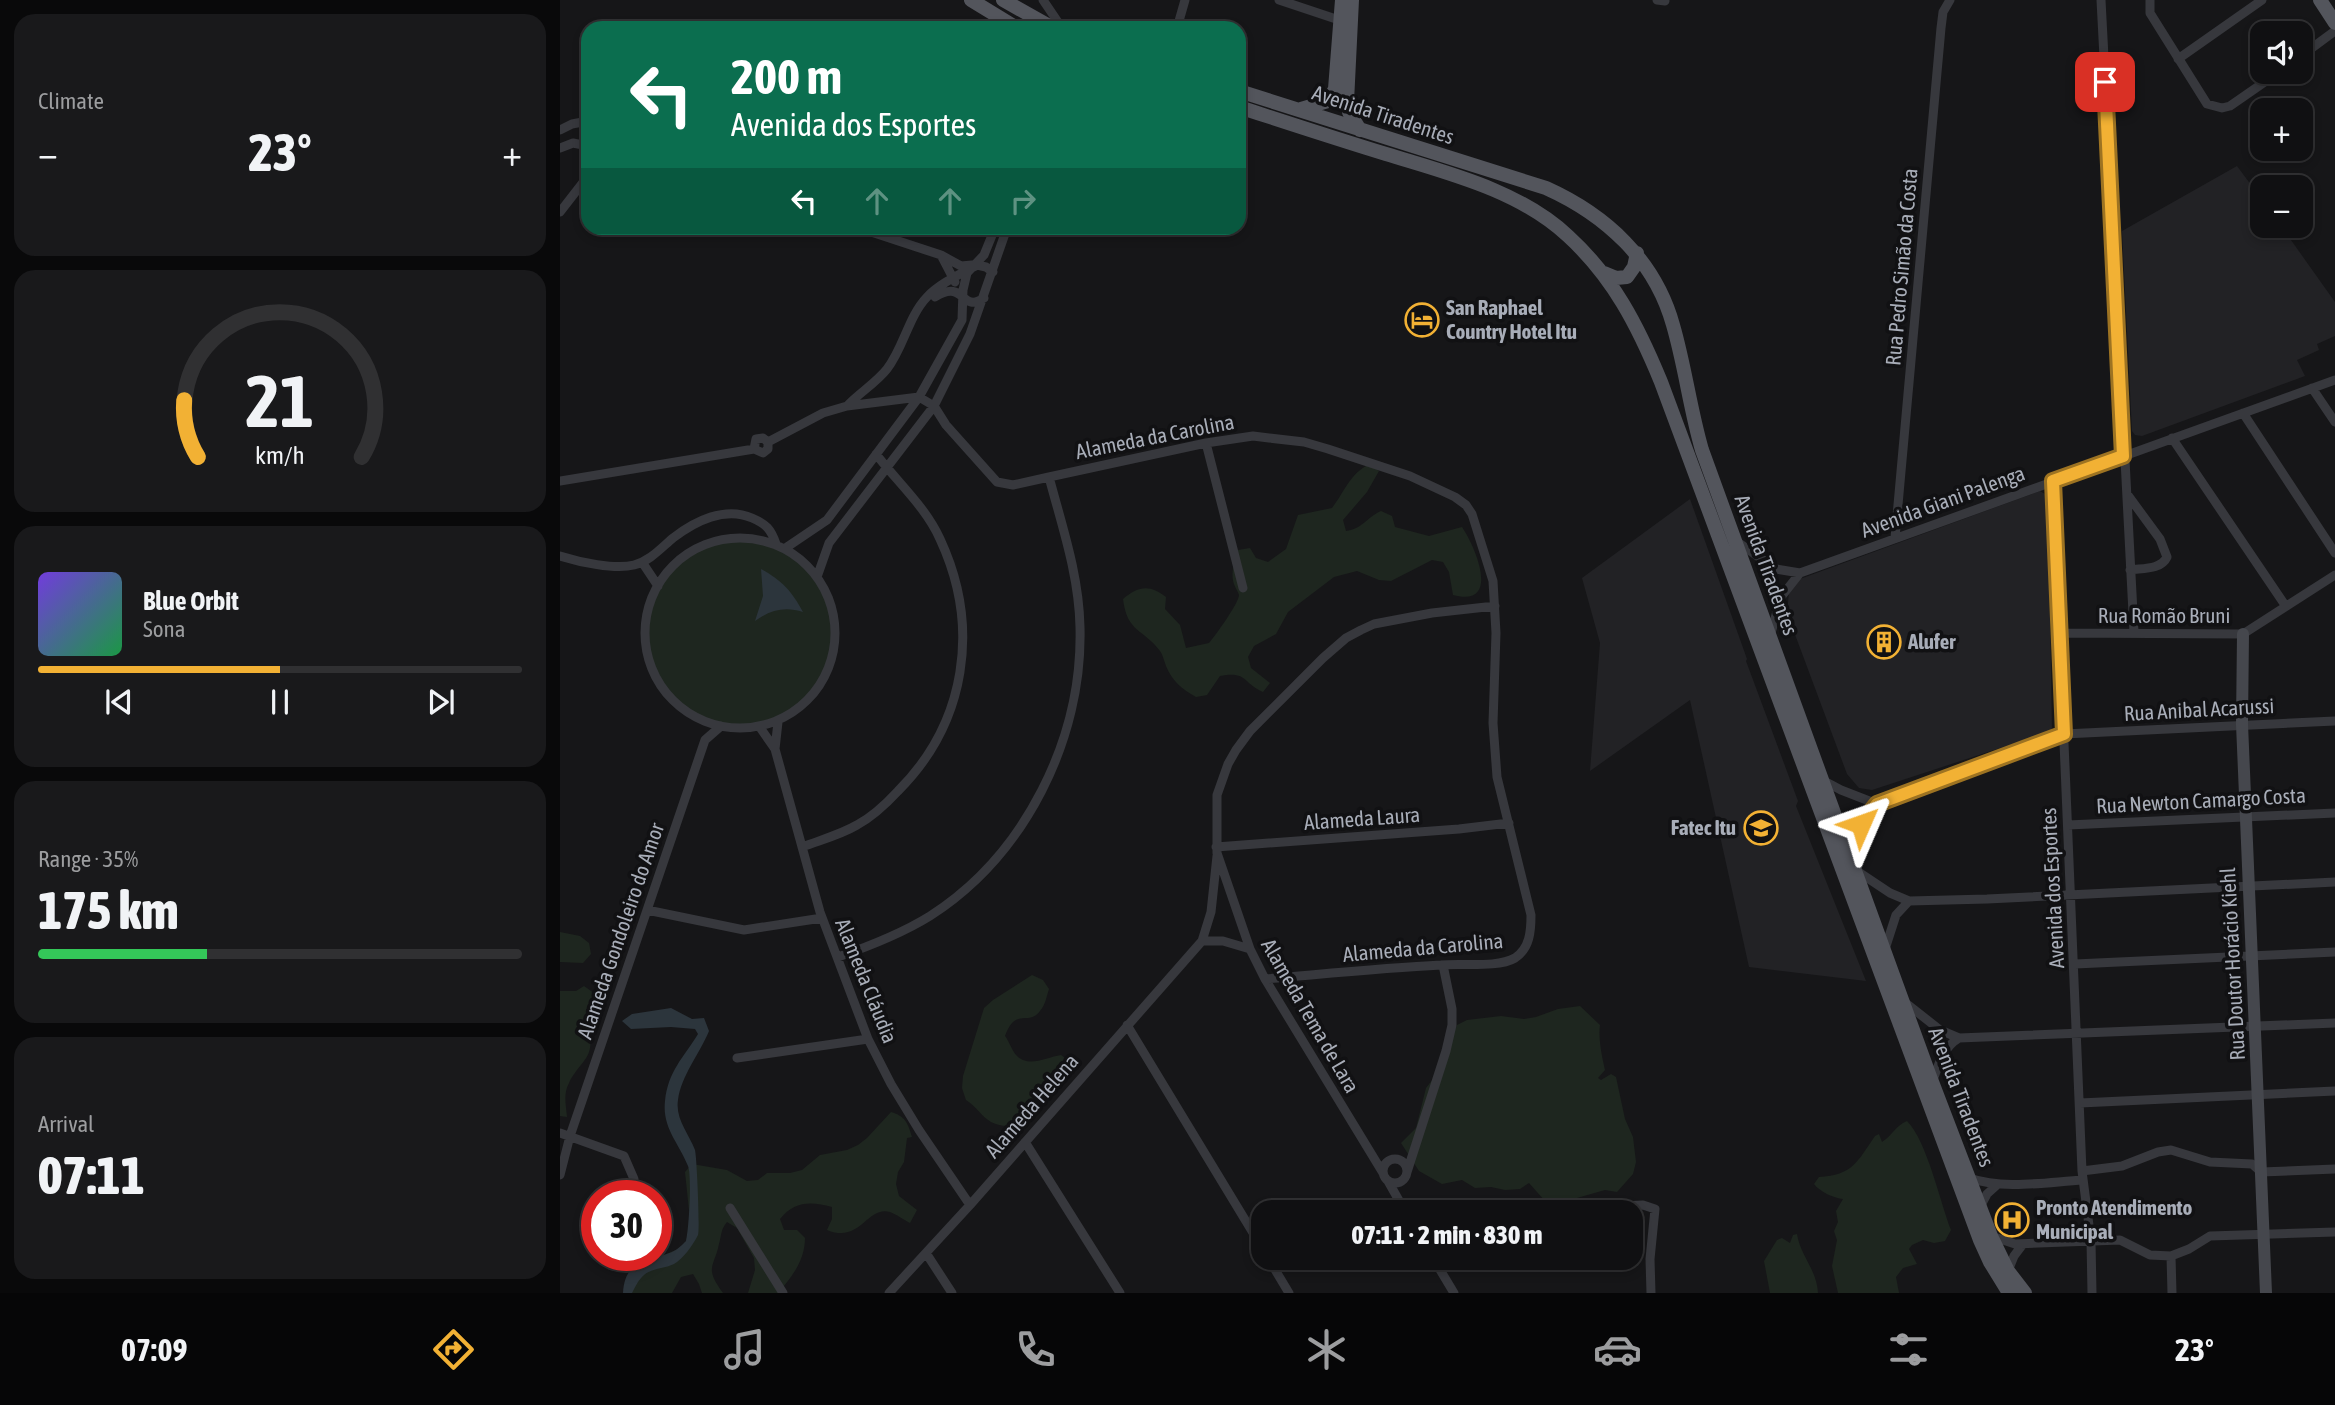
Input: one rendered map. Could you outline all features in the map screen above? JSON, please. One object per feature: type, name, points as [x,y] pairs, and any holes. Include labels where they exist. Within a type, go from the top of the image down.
[{"type":"main road","points":[[971,0],[1005,21]]},
{"type":"main road","points":[[1342,0],[1349,112]]},
{"type":"main road","points":[[1328,102],[1335,89],[1345,22],[1352,0]]},
{"type":"main road","points":[[2320,0],[2335,23]]},
{"type":"main road","points":[[1006,1],[1041,21]]},
{"type":"main road","name":"Avenida Tiradentes","points":[[1246,93],[1546,188],[1610,227],[1637,253],[1647,268],[1668,308],[1702,450],[1932,1083],[1991,1236],[2008,1271],[2025,1293]]},
{"type":"main road","points":[[1299,109],[1328,102],[1342,105],[1360,130]]},
{"type":"main road","name":"Avenida Tiradentes","points":[[1246,109],[1500,193],[1567,234],[1603,272],[1632,317],[1657,372],[1932,1115],[1980,1240],[2009,1293]]},
{"type":"main road","points":[[1603,272],[1616,278],[1626,277],[1634,267],[1637,253]]},
{"type":"street","points":[[1043,0],[1057,21]]},
{"type":"street","points":[[1179,21],[1185,0]]},
{"type":"street","points":[[1279,0],[1345,22]]},
{"type":"street","points":[[1657,0],[1665,1]]},
{"type":"street","name":"Rua Pedro Simão da Costa","points":[[1895,538],[1941,28],[1943,12],[1950,0]]},
{"type":"street","points":[[2102,0],[2134,632]]},
{"type":"street","points":[[2150,0],[2150,13],[2207,104],[2222,108],[2238,101],[2262,84]]},
{"type":"street","points":[[2178,59],[2262,0]]},
{"type":"street","points":[[2313,47],[2335,31]]},
{"type":"street","points":[[560,130],[581,122]]},
{"type":"street","points":[[560,148],[573,143],[581,145]]},
{"type":"street","points":[[560,212],[581,185]]},
{"type":"street","points":[[880,235],[941,255],[961,266],[977,265],[993,272]]},
{"type":"street","points":[[787,547],[827,520],[919,397],[962,320],[963,290],[967,274],[985,255],[992,235]]},
{"type":"street","points":[[817,577],[829,543],[934,406],[970,334],[1005,235]]},
{"type":"street","points":[[941,255],[964,299]]},
{"type":"street","points":[[847,406],[885,371],[902,346],[913,318],[926,298],[953,278],[977,265]]},
{"type":"street","points":[[922,305],[948,290],[956,291],[964,299],[975,302],[984,298]]},
{"type":"street","name":"Avenida Giani Palenga","points":[[1800,573],[2335,380]]},
{"type":"street","points":[[2312,388],[2335,422]]},
{"type":"street","points":[[560,481],[754,449],[756,439],[762,438],[768,442],[823,413],[847,406],[919,397],[934,406]]},
{"type":"street","name":"Alameda da Carolina","points":[[934,406],[946,425],[997,482],[1013,485],[1206,443],[1253,436],[1304,442],[1410,476],[1455,497],[1466,505],[1472,514],[1493,582],[1493,723],[1497,777],[1531,915],[1528,941],[1522,952],[1501,963],[1265,979]]},
{"type":"street","points":[[2243,413],[2335,553]]},
{"type":"street","points":[[2172,438],[2284,605]]},
{"type":"street","points":[[1206,443],[1243,588]]},
{"type":"street","points":[[802,848],[856,825],[882,806],[911,778],[943,732],[958,684],[964,642],[963,621],[958,590],[949,561],[924,510],[876,454]]},
{"type":"street","points":[[838,957],[884,941],[913,925],[972,882],[1004,849],[1023,823],[1056,759],[1077,680],[1080,626],[1073,565],[1049,477]]},
{"type":"street","name":"Avenida dos Esportes","points":[[2053,481],[2083,1176],[2091,1241],[2092,1293]]},
{"type":"street","points":[[2126,493],[2160,540],[2167,558],[2158,566],[2130,569]]},
{"type":"street","points":[[560,556],[582,563],[631,566],[659,552],[688,527],[730,512],[748,516],[764,524],[771,529],[776,544]]},
{"type":"street","points":[[740,537],[787,547],[805,561],[817,577],[830,603],[835,632],[831,661],[818,688],[798,709],[778,722],[759,726],[741,729],[710,724],[684,711],[662,690],[649,663],[644,633],[649,603],[663,577],[684,555],[711,542],[740,537]]},
{"type":"street","points":[[1734,540],[1776,569],[1800,573],[1781,597],[1770,638]]},
{"type":"street","points":[[642,562],[658,586]]},
{"type":"street","name":"Rua Romão Bruni","points":[[2060,633],[2243,634],[2284,605],[2335,575]]},
{"type":"street","name":"Alameda Tema de Lara","points":[[1399,1200],[1265,979],[1250,949],[1217,850],[1217,796],[1228,764],[1251,731],[1346,638],[1374,624],[1495,606]]},
{"type":"street","name":"Rua Doutor Horácio Kiehl","points":[[2243,634],[2242,724],[2266,1293]]},
{"type":"street","points":[[700,719],[705,740]]},
{"type":"street","name":"Rua Anibal Acarussi","points":[[1877,804],[2064,734],[2335,721]]},
{"type":"street","points":[[775,749],[778,722]]},
{"type":"street","name":"Alameda Gondoleiro do Amor","points":[[560,1175],[565,1135],[647,910],[705,740],[721,726]]},
{"type":"street","points":[[759,726],[775,749]]},
{"type":"street","name":"Alameda Cláudia","points":[[775,749],[822,918],[868,1039],[919,1130],[970,1205]]},
{"type":"street","points":[[1822,779],[1841,790],[1877,804],[1861,824],[1853,865],[1890,893],[1909,901],[2335,882]]},
{"type":"street","name":"Rua Newton Camargo Costa","points":[[2068,825],[2335,813]]},
{"type":"street","name":"Alameda Laura","points":[[1217,850],[1509,823]]},
{"type":"street","name":"Alameda Helena","points":[[889,1293],[1202,942],[1211,912],[1217,850]]},
{"type":"street","points":[[1885,951],[1896,915],[1909,901]]},
{"type":"street","points":[[647,910],[744,930],[822,918]]},
{"type":"street","points":[[1202,942],[1223,941],[1250,949]]},
{"type":"street","points":[[2075,964],[2335,952]]},
{"type":"street","name":"Alameda Tema de Lara","points":[[1404,1200],[1406,1175],[1452,1025],[1452,1009],[1443,965]]},
{"type":"street","points":[[1902,1001],[1933,1026],[1959,1038],[2335,1023]]},
{"type":"street","points":[[1127,1026],[1251,1230]]},
{"type":"street","points":[[1932,1083],[1944,1052],[1959,1038]]},
{"type":"street","points":[[737,1058],[868,1039]]},
{"type":"street","points":[[2080,1103],[2335,1091]]},
{"type":"street","points":[[565,1135],[624,1156],[634,1179]]},
{"type":"street","points":[[1024,1142],[1120,1293]]},
{"type":"street","points":[[1368,1150],[1396,1160],[1404,1163],[1406,1175],[1397,1183],[1386,1177],[1385,1164],[1396,1160],[1415,1148]]},
{"type":"street","points":[[1969,1178],[1998,1184],[2083,1176],[2171,1150],[2210,1162],[2252,1164],[2261,1172],[2335,1169]]},
{"type":"street","points":[[1980,1207],[1987,1194],[1998,1184]]},
{"type":"street","points":[[1643,1205],[1655,1209],[1650,1259],[1651,1293]]},
{"type":"street","points":[[730,1209],[783,1293]]},
{"type":"street","points":[[1991,1236],[2023,1244],[2120,1240],[2150,1255],[2171,1256],[2210,1236],[2335,1232]]},
{"type":"street","points":[[2008,1271],[2023,1244]]},
{"type":"street","points":[[926,1253],[952,1293]]},
{"type":"street","points":[[2171,1256],[2172,1293]]},
{"type":"street","points":[[1275,1270],[1289,1293]]},
{"type":"street","points":[[1440,1270],[1454,1293]]},
{"type":"shaded area","points":[[2237,166],[2250,184],[2250,238],[2290,238],[2335,302],[2335,336],[2317,344],[2319,350],[2297,360],[2305,376],[2142,436],[2135,435],[2132,431],[2122,231]]},
{"type":"shaded area","points":[[1370,464],[1379,471],[1367,492],[1343,520],[1346,531],[1356,528],[1381,511],[1392,516],[1395,527],[1429,536],[1462,527],[1473,547],[1481,573],[1481,584],[1477,593],[1468,597],[1453,595],[1449,572],[1443,562],[1432,560],[1391,581],[1379,580],[1357,571],[1334,577],[1288,612],[1276,634],[1254,646],[1248,657],[1251,668],[1270,683],[1263,692],[1236,675],[1220,676],[1207,695],[1196,697],[1182,688],[1171,676],[1160,651],[1132,625],[1123,599],[1139,589],[1155,590],[1166,597],[1165,609],[1180,625],[1186,648],[1209,643],[1238,599],[1233,567],[1238,550],[1250,548],[1256,558],[1268,562],[1286,549],[1298,515],[1332,508],[1353,477]]},
{"type":"shaded area","points":[[2040,491],[2048,496],[2052,731],[1872,790],[1859,788],[1847,774],[1787,613],[1789,592],[1800,579]]},
{"type":"shaded area","points":[[1690,499],[1798,801],[1796,806],[1866,981],[1749,967],[1690,700],[1590,771],[1600,643],[1582,578]]},
{"type":"shaded area","points":[[740,541],[775,548],[805,568],[825,598],[832,633],[825,668],[805,698],[775,718],[740,725],[705,718],[675,698],[655,668],[648,633],[655,598],[675,568],[705,548]]},
{"type":"shaded area","points":[[761,569],[785,587],[803,612],[778,610],[755,621],[763,596]]},
{"type":"shaded area","points":[[560,932],[580,936],[589,943],[591,954],[583,963],[560,962]]},
{"type":"shaded area","points":[[1032,975],[1043,980],[1049,989],[1045,1003],[1036,1015],[1013,1022],[1005,1036],[1015,1054],[1022,1059],[1038,1061],[1061,1055],[1065,1058],[1064,1065],[1059,1077],[1044,1093],[1028,1119],[1013,1126],[1002,1126],[987,1120],[966,1100],[962,1088],[963,1076],[984,1008]]},
{"type":"shaded area","points":[[584,986],[605,1001],[588,1032],[588,1054],[567,1087],[567,1117],[560,1116],[560,991],[576,991]]},
{"type":"shaded area","points":[[1580,1006],[1600,1025],[1605,1070],[1598,1078],[1601,1080],[1611,1074],[1616,1077],[1625,1119],[1633,1137],[1636,1162],[1633,1174],[1617,1192],[1605,1190],[1570,1200],[1544,1200],[1529,1183],[1520,1189],[1475,1188],[1462,1180],[1442,1184],[1419,1171],[1401,1143],[1416,1128],[1426,1088],[1440,1070],[1457,1025],[1467,1020],[1501,1016],[1524,1019]]},
{"type":"shaded area","points":[[671,1008],[692,1019],[704,1018],[709,1031],[683,1082],[678,1100],[680,1120],[695,1150],[698,1235],[688,1251],[672,1265],[672,1252],[686,1241],[690,1203],[689,1172],[666,1119],[665,1101],[669,1081],[698,1034],[695,1029],[671,1027],[631,1029],[622,1021],[632,1014]]},
{"type":"shaded area","points":[[891,1112],[900,1116],[909,1128],[912,1137],[907,1138],[904,1162],[898,1172],[896,1184],[899,1196],[917,1210],[910,1223],[890,1212],[882,1212],[875,1214],[856,1229],[838,1233],[827,1230],[832,1219],[832,1207],[810,1203],[797,1206],[780,1219],[784,1230],[797,1230],[805,1238],[803,1254],[797,1268],[778,1293],[748,1293],[755,1270],[754,1258],[737,1228],[727,1222],[722,1230],[712,1268],[714,1278],[723,1293],[702,1293],[693,1274],[681,1277],[672,1293],[625,1293],[639,1271],[672,1271],[672,1252],[686,1243],[690,1220],[685,1172],[692,1164],[727,1170],[747,1181],[758,1180],[767,1173],[802,1170],[820,1155],[847,1150],[867,1138]]},
{"type":"shaded area","points":[[1907,1121],[1927,1157],[1951,1230],[1945,1241],[1934,1243],[1923,1240],[1912,1245],[1909,1249],[1917,1264],[1903,1268],[1896,1277],[1899,1293],[1838,1293],[1832,1266],[1837,1240],[1834,1231],[1838,1222],[1836,1211],[1843,1199],[1827,1194],[1814,1184],[1819,1177],[1840,1173],[1853,1166],[1875,1136],[1879,1134],[1882,1142]]},
{"type":"shaded area","points":[[1797,1234],[1801,1249],[1815,1277],[1818,1293],[1770,1293],[1764,1261],[1777,1240],[1782,1238],[1790,1243],[1793,1235]]},
{"type":"shaded area","points":[[630,1271],[652,1271],[640,1279],[632,1293],[623,1293]]},
{"type":"place","name":"San Raphael Country Hotel Itu","points":[[1422,320]]},
{"type":"place","name":"Alufer","points":[[1884,642]]},
{"type":"place","name":"Fatec Itu","points":[[1761,828]]},
{"type":"place","name":"Pronto Atendimento Municipal","points":[[2012,1220]]},
{"type":"route","points":[[1861,824],[1877,804],[2064,734],[2053,481],[2123,456],[2105,82]]}]
